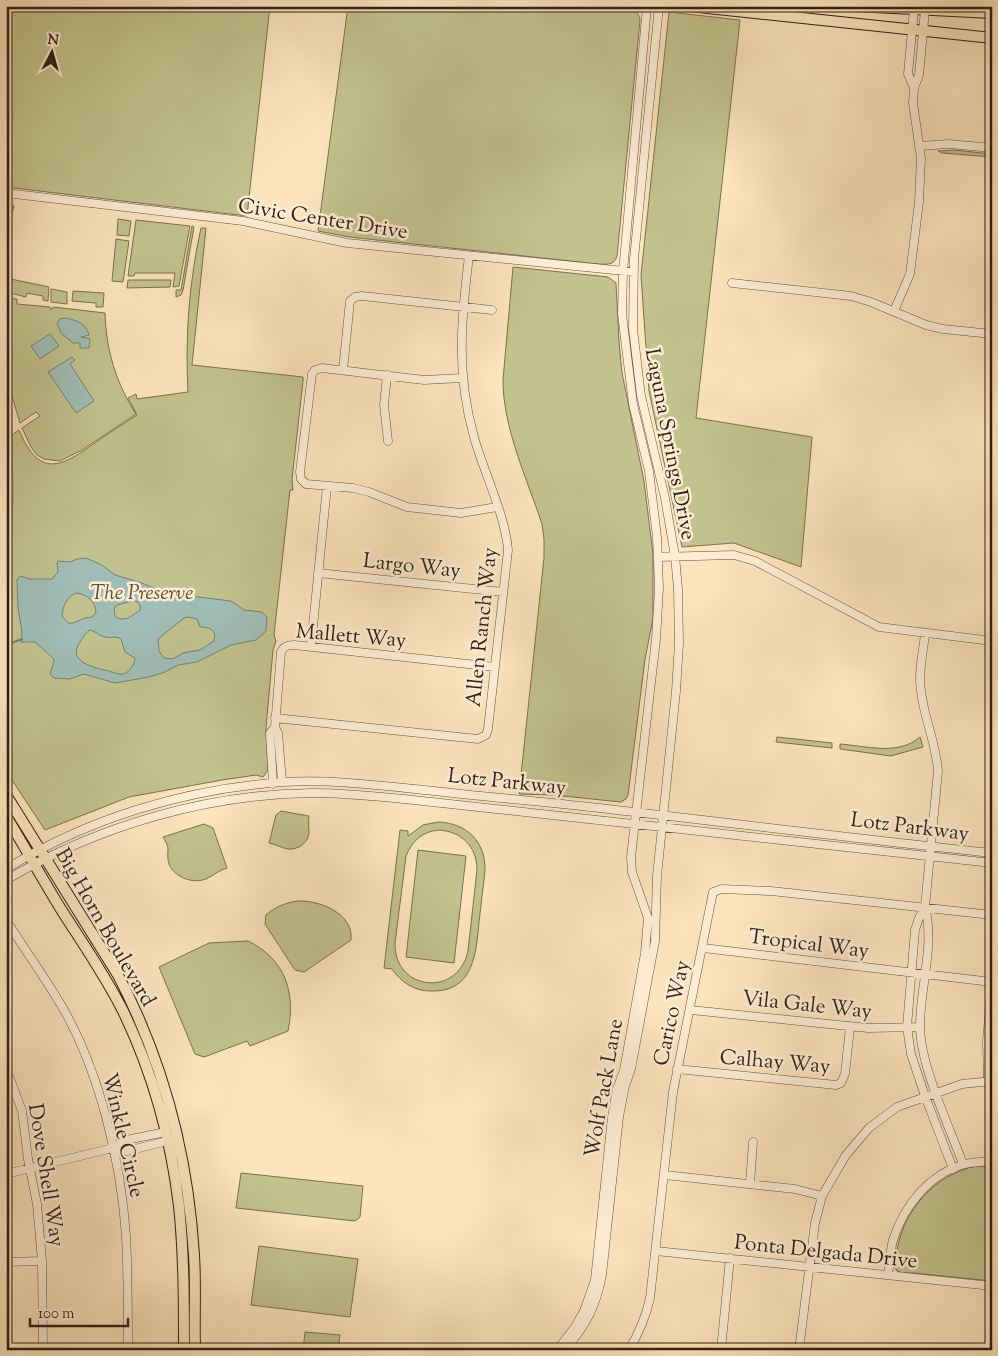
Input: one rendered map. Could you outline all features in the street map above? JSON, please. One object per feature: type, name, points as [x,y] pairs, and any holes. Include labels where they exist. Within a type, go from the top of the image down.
[{"type":"main road","points":[[688,6],[992,38]]},
{"type":"main road","points":[[854,6],[992,13]]},
{"type":"main road","name":"Big Horn Boulevard","points":[[6,795],[118,975],[134,1006],[160,1073],[174,1118],[192,1225],[195,1350]]},
{"type":"main road","name":"Big Horn Boulevard","points":[[6,816],[107,981],[123,1011],[150,1076],[166,1136],[179,1206],[183,1255],[184,1350]]},
{"type":"street","name":"Laguna Springs Drive","points":[[635,825],[656,639],[659,588],[658,557],[649,471],[633,404],[622,314],[623,272],[647,6]]},
{"type":"street","name":"Laguna Springs Drive","points":[[660,6],[637,223],[633,329],[641,396],[665,498],[675,556],[678,589],[678,657],[662,828]]},
{"type":"street","points":[[914,10],[908,74],[914,88]]},
{"type":"street","points":[[894,311],[905,289],[912,263],[921,184],[922,168],[913,112],[914,88],[919,76],[925,10]]},
{"type":"street","points":[[919,146],[949,144],[992,148]]},
{"type":"street","name":"Civic Center Drive","points":[[6,193],[243,221],[347,243],[634,272]]},
{"type":"street","name":"Allen Ranch Way","points":[[275,718],[478,739],[486,735],[495,667],[507,544],[504,528],[474,437],[462,378],[461,336],[469,256]]},
{"type":"street","points":[[732,283],[839,294],[871,302],[921,323],[943,329],[992,334]]},
{"type":"street","points":[[343,370],[350,301],[354,297],[362,296],[492,310]]},
{"type":"street","points":[[462,378],[424,380],[322,368],[315,370],[312,374],[300,472],[301,479],[306,484],[353,488],[369,492],[407,507],[461,513],[497,507]]},
{"type":"street","points":[[387,375],[384,405],[388,442]]},
{"type":"street","points":[[311,646],[327,486]]},
{"type":"street","points":[[658,557],[734,555],[756,561],[879,627],[992,641]]},
{"type":"street","name":"Largo Way","points":[[318,573],[503,592]]},
{"type":"street","points":[[925,634],[920,686],[937,755],[938,770],[925,908],[929,929],[920,1026],[924,1053],[936,1092],[964,1164]]},
{"type":"street","name":"Mallett Way","points":[[282,782],[275,718],[280,660],[283,648],[294,645],[311,646],[495,667]]},
{"type":"street","name":"Mallett Way","points":[[273,784],[270,733],[275,727]]},
{"type":"street","name":"Lotz Parkway","points":[[32,859],[104,820],[135,810],[223,790],[282,782],[339,782],[381,786],[636,812],[992,853]]},
{"type":"street","name":"Lotz Parkway","points":[[42,853],[177,810],[225,800],[276,794],[338,794],[992,863]]},
{"type":"street","name":"Wolf Pack Lane","points":[[557,1350],[570,1334],[584,1311],[595,1280],[612,1117],[617,1089],[624,1070],[646,953],[647,913],[630,862],[635,825]]},
{"type":"street","name":"Wolf Pack Lane","points":[[565,1350],[581,1331],[590,1315],[597,1299],[602,1275],[619,1117],[625,1086],[631,1069],[653,953],[656,881],[662,828]]},
{"type":"street","points":[[6,869],[32,859]]},
{"type":"street","points":[[6,880],[32,859]]},
{"type":"street","name":"Carico Way","points":[[629,1350],[647,1314],[650,1298],[673,1092],[691,1010],[713,892],[717,889],[771,891],[925,908]]},
{"type":"street","points":[[925,908],[992,914]]},
{"type":"street","points":[[925,908],[919,918],[916,930],[907,1027],[911,1054],[924,1096],[952,1169]]},
{"type":"street","name":"Winkle Circle","points":[[6,920],[64,1010],[100,1094],[120,1182],[126,1236],[128,1350]]},
{"type":"street","name":"Tropical Way","points":[[703,948],[992,982]]},
{"type":"street","points":[[799,1350],[808,1266],[815,1223],[822,1196],[846,1155],[870,1128],[897,1107],[962,1084],[990,1081],[987,1041],[992,982]]},
{"type":"street","name":"Vila Gale Way","points":[[691,1010],[884,1029],[920,1026]]},
{"type":"street","name":"Calhay Way","points":[[677,1069],[836,1085],[841,1083],[845,1074],[850,1026]]},
{"type":"street","name":"Dove Shell Way","points":[[6,1068],[10,1089],[22,1111],[30,1168],[38,1204],[42,1261],[42,1350]]},
{"type":"street","points":[[6,1174],[113,1148],[126,1140],[166,1136]]},
{"type":"street","points":[[750,1184],[754,1142]]},
{"type":"street","points":[[888,1275],[893,1242],[903,1215],[919,1193],[939,1176],[952,1169],[964,1164],[992,1161]]},
{"type":"street","points":[[665,1176],[804,1190],[822,1196]]},
{"type":"street","name":"Ponta Delgada Drive","points":[[656,1251],[992,1286]]},
{"type":"street","points":[[720,1350],[730,1258]]},
{"type":"street","points":[[6,1262],[42,1261]]},
{"type":"street","points":[[988,1350],[992,1319]]},
{"type":"green space","points":[[6,6],[270,6],[247,216],[6,187]]},
{"type":"green space","points":[[348,6],[612,6],[630,8],[636,12],[640,20],[616,259],[610,264],[598,264],[349,237],[318,231]]},
{"type":"green space","points":[[669,12],[740,20],[696,418],[812,437],[801,567],[734,543],[682,547],[649,391],[641,275]]},
{"type":"green space","points":[[954,150],[992,154],[992,157],[942,153],[938,151]]},
{"type":"green space","points":[[6,205],[14,206],[6,235]]},
{"type":"green space","points":[[118,219],[131,221],[129,236],[117,235]]},
{"type":"green space","points":[[136,220],[190,226],[179,286],[173,287],[175,273],[135,273],[134,276],[128,276]]},
{"type":"green space","points":[[192,226],[194,227],[183,290],[181,295],[176,297],[176,290],[181,290]]},
{"type":"green space","name":"The Preserve","points":[[201,228],[206,228],[192,365],[303,377],[292,479],[293,490],[290,490],[274,635],[276,641],[273,650],[266,728],[268,770],[263,777],[256,775],[222,780],[129,797],[45,830],[6,771],[6,560],[10,560],[13,499],[12,435],[19,430],[26,445],[41,461],[49,464],[59,463],[80,453],[137,415],[128,398],[136,394],[137,399],[188,392],[187,350],[189,310],[193,269]]},
{"type":"green space","points":[[116,239],[129,241],[123,282],[112,281]]},
{"type":"green space","points":[[513,267],[608,277],[616,283],[622,373],[644,481],[653,554],[653,619],[645,659],[628,795],[621,802],[553,795],[519,794],[544,558],[544,539],[542,524],[511,435],[504,398],[503,380]]},
{"type":"green space","points":[[6,278],[49,287],[48,301],[43,300],[43,296],[27,293],[26,297],[6,292]]},
{"type":"green space","points":[[128,280],[171,280],[170,287],[127,288]]},
{"type":"green space","points":[[51,289],[67,292],[67,304],[51,302]]},
{"type":"green space","points":[[73,291],[104,293],[103,307],[96,307],[96,303],[72,301]]},
{"type":"green space","points":[[6,298],[17,299],[17,304],[50,307],[50,309],[53,307],[105,313],[107,340],[113,366],[136,414],[82,450],[60,461],[44,459],[37,455],[22,428],[40,416],[36,412],[20,423],[6,376],[9,374],[6,364],[6,344],[10,344],[6,338]]},
{"type":"green space","points":[[9,437],[10,490],[7,558],[6,439]]},
{"type":"green space","points":[[777,737],[832,743],[832,748],[776,742]]},
{"type":"green space","points":[[920,737],[923,747],[891,756],[840,749],[840,744],[871,748],[892,748],[911,743]]},
{"type":"green space","points":[[281,811],[309,816],[308,837],[305,843],[299,847],[288,849],[269,843],[276,815]]},
{"type":"green space","points":[[438,822],[448,823],[466,830],[478,843],[484,861],[485,871],[474,958],[464,978],[456,985],[445,990],[424,991],[404,982],[392,969],[384,968],[400,830],[408,831],[408,836],[423,825]],"holes":[[[438,830],[454,833],[467,842],[476,862],[477,870],[468,951],[462,966],[452,976],[440,982],[427,983],[415,979],[405,971],[397,959],[395,943],[406,856],[411,846],[422,835]]]},
{"type":"green space","points":[[204,824],[213,828],[227,868],[206,879],[196,881],[185,879],[175,873],[169,864],[168,848],[163,837]]},
{"type":"green space","points":[[418,850],[466,856],[454,963],[406,957]]},
{"type":"green space","points":[[297,901],[315,903],[333,910],[347,922],[351,940],[304,972],[295,970],[265,924],[266,915],[269,912],[280,906]]},
{"type":"green space","points":[[248,941],[261,948],[271,957],[285,978],[289,990],[290,1003],[288,1031],[250,1046],[247,1041],[204,1057],[195,1054],[159,967],[209,943]]},
{"type":"green space","points":[[976,1166],[992,1166],[992,1281],[897,1271],[895,1260],[901,1234],[915,1207],[935,1185],[961,1170]]},
{"type":"green space","points":[[241,1173],[363,1186],[360,1217],[355,1221],[236,1208]]},
{"type":"green space","points":[[259,1246],[358,1259],[350,1317],[251,1305]]},
{"type":"green space","points":[[305,1332],[340,1335],[338,1350],[303,1350]]},
{"type":"water","points":[[60,319],[76,321],[86,328],[89,335],[81,337],[90,339],[89,348],[80,348],[80,343],[73,343],[61,333],[57,323]]},
{"type":"water","points":[[50,334],[59,346],[40,359],[31,346]]},
{"type":"water","points":[[72,357],[75,360],[70,364],[94,401],[76,413],[48,372]]},
{"type":"water","points":[[86,558],[102,565],[115,575],[142,583],[165,593],[231,601],[244,610],[262,612],[267,617],[266,631],[256,640],[231,645],[197,662],[178,665],[149,677],[115,683],[84,674],[69,679],[54,678],[50,674],[54,661],[53,658],[35,642],[21,642],[22,632],[18,607],[17,580],[20,576],[30,579],[52,579],[58,572],[58,561],[70,562]],"holes":[[[77,593],[88,597],[94,605],[96,612],[92,617],[68,623],[62,616],[62,613],[64,605]],[[132,601],[138,602],[140,610],[128,618],[122,619],[115,616],[114,609],[117,605]],[[184,618],[197,619],[200,627],[212,630],[215,637],[214,641],[200,650],[183,653],[173,659],[164,658],[159,651],[158,639]],[[90,630],[109,638],[117,637],[121,639],[125,652],[135,658],[130,670],[124,674],[118,674],[90,666],[79,659],[77,649]]]},
{"type":"waterway","points":[[6,645],[22,639]]}]
